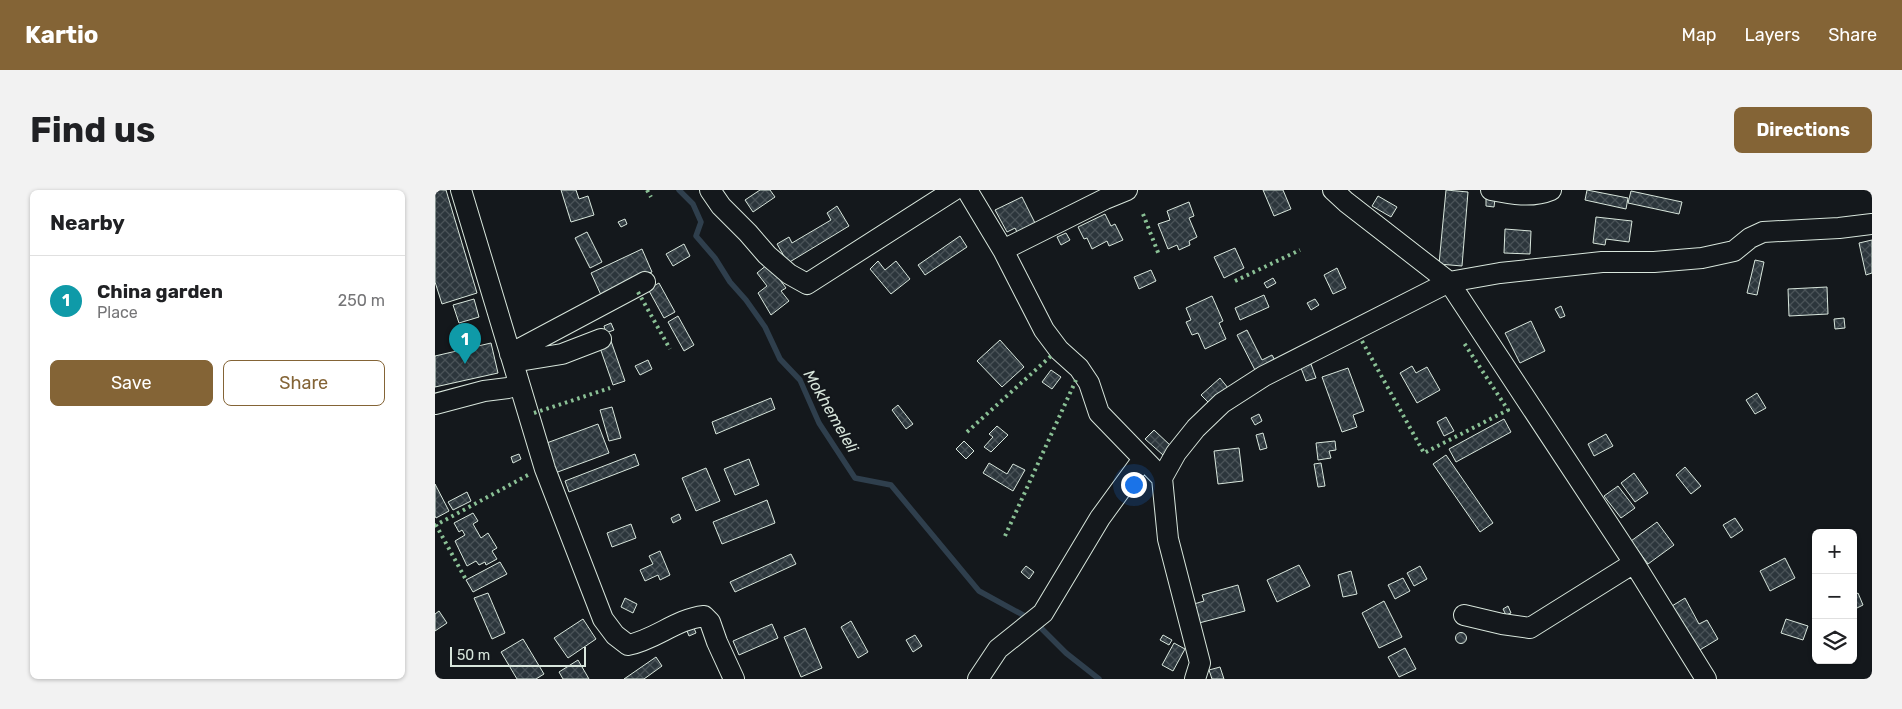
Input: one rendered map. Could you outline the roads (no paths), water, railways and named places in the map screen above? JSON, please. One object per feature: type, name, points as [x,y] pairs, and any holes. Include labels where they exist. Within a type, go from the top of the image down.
[{"type":"street","points":[[461,190],[545,469],[603,619],[615,635],[628,645],[641,643],[692,617],[704,616],[710,622],[734,679]]},
{"type":"street","points":[[710,190],[721,206],[748,233],[767,256],[789,274],[807,284],[954,190]]},
{"type":"street","points":[[967,190],[1003,250],[1043,330],[1059,350],[1079,368],[1089,383],[1099,413],[1162,478]]},
{"type":"street","points":[[1003,250],[1127,190]]},
{"type":"street","points":[[1333,190],[1449,282],[1634,562],[1706,679]]},
{"type":"street","points":[[1491,190],[1516,194],[1540,194],[1551,190]]},
{"type":"street","points":[[1195,679],[1200,663],[1168,539],[1162,478],[1176,453],[1196,428],[1223,403],[1264,376],[1449,282],[1500,273],[1602,262],[1654,262],[1703,258],[1734,252],[1750,238],[1763,232],[1872,224]]},
{"type":"street","points":[[510,354],[645,282]]},
{"type":"street","points":[[510,354],[525,360],[562,354],[601,339]]},
{"type":"street","points":[[435,404],[519,384]]},
{"type":"street","points":[[978,679],[998,649],[1043,613],[1100,518],[1143,459]]},
{"type":"street","points":[[1464,615],[1530,628],[1634,562]]},
{"type":"waterway","name":"Mokhemeleli","points":[[679,190],[693,204],[701,222],[696,236],[715,258],[730,282],[746,300],[765,327],[780,359],[800,380],[819,423],[855,478],[891,485],[979,591],[1034,621],[1066,653],[1099,679]]},
{"type":"place","name":"China garden","points":[[465,364]]}]
